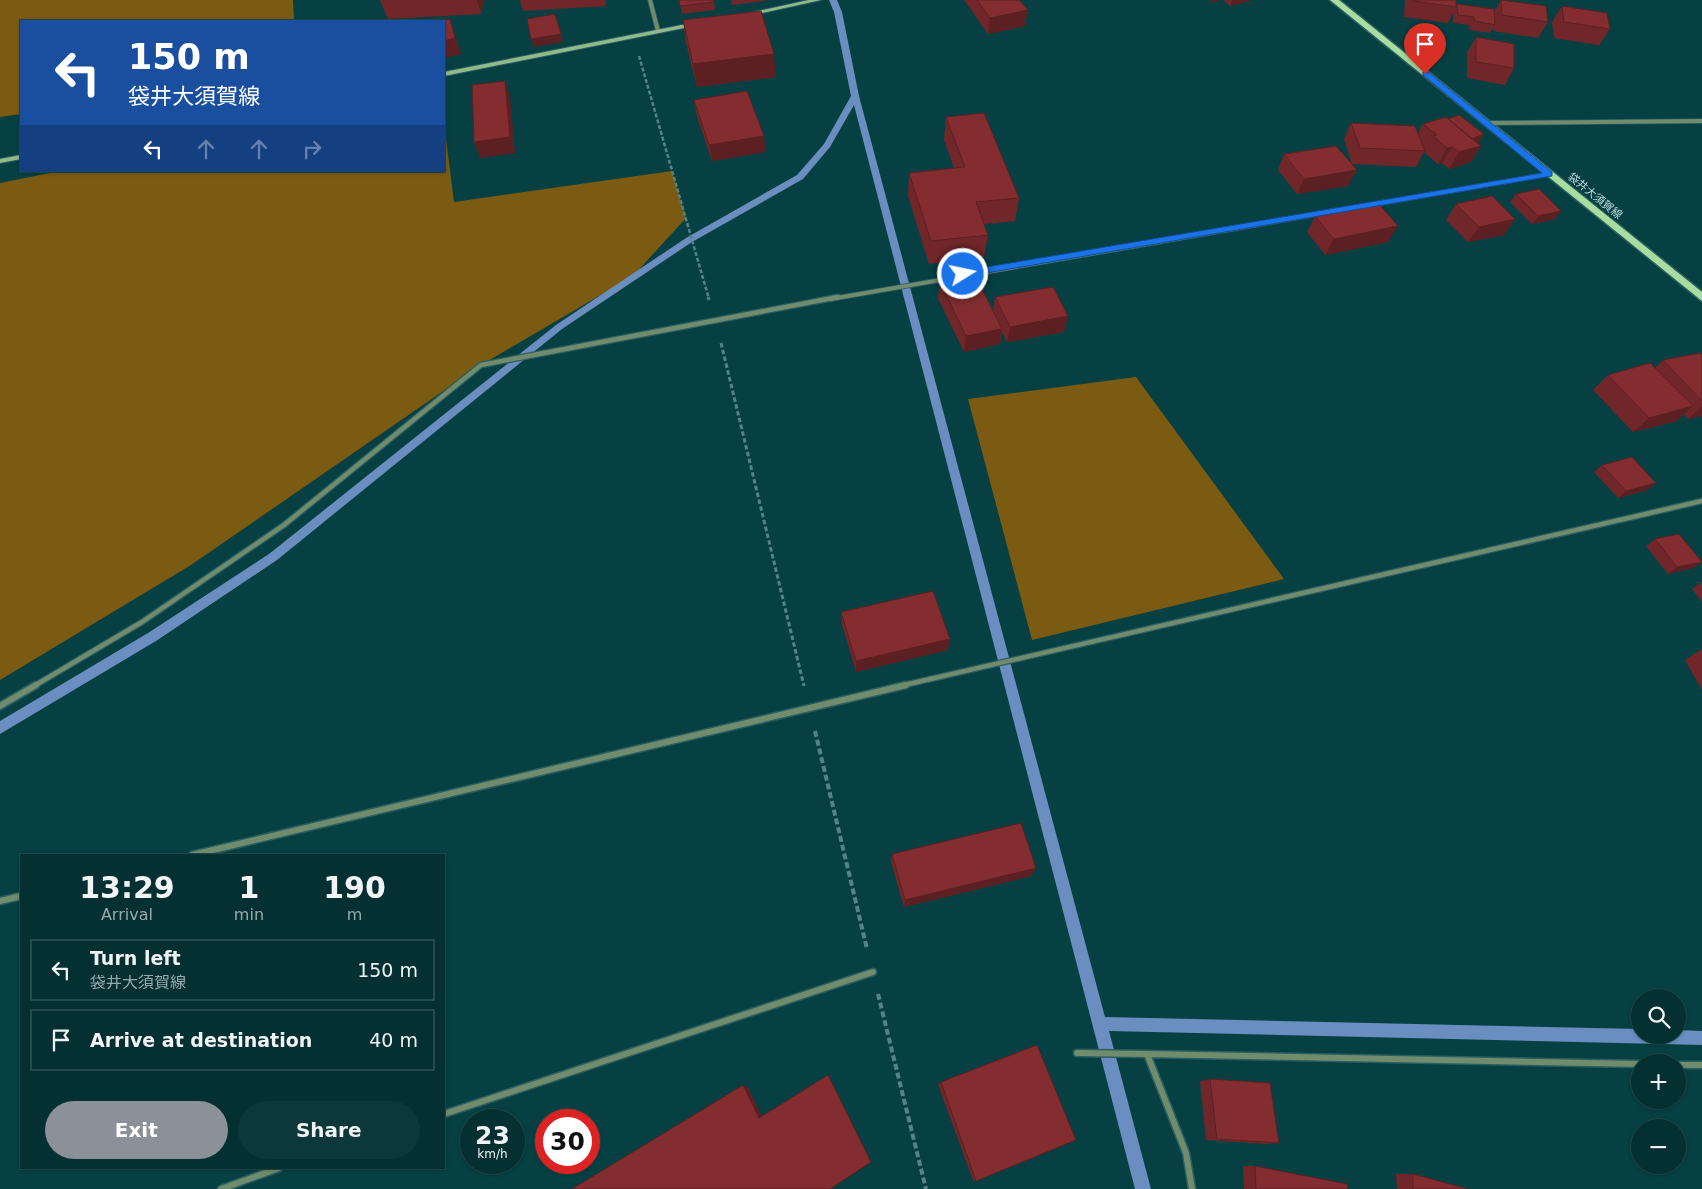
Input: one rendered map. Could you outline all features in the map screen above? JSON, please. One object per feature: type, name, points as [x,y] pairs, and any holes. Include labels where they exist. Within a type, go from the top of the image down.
[{"type":"main road","name":"袋井大須賀線","points":[[1334,0],[1702,297]]},
{"type":"street","points":[[650,0],[658,31]]},
{"type":"street","points":[[743,15],[818,0]]},
{"type":"street","points":[[445,74],[705,22]]},
{"type":"street","points":[[1487,123],[1702,121]]},
{"type":"street","points":[[0,162],[20,157]]},
{"type":"street","points":[[0,706],[142,622],[284,525],[480,365],[924,281],[1549,174]]},
{"type":"street","points":[[196,854],[809,707],[1702,501]]},
{"type":"street","points":[[0,901],[20,896]]},
{"type":"street","points":[[445,1114],[873,972]]},
{"type":"street","points":[[1077,1052],[1631,1064]]},
{"type":"street","points":[[1147,1054],[1186,1153],[1192,1189]]},
{"type":"street","points":[[1686,1065],[1702,1066]]},
{"type":"street","points":[[221,1189],[276,1169]]},
{"type":"path","points":[[633,36],[715,320],[926,1189]]},
{"type":"shaded area","points":[[0,0],[293,0],[294,20],[20,20],[20,114],[0,117]]},
{"type":"shaded area","points":[[445,131],[454,202],[672,171],[686,218],[633,276],[481,365],[191,565],[0,680],[0,183],[55,172],[445,172]]},
{"type":"shaded area","points":[[1136,377],[1284,579],[1032,640],[968,399]]},
{"type":"building","points":[[679,0],[714,0],[714,2],[680,6]]},
{"type":"building","points":[[977,0],[1019,0],[1028,10],[990,18]]},
{"type":"building","points":[[1456,0],[1456,7],[1412,1]]},
{"type":"building","points":[[1501,0],[1546,6],[1548,22],[1502,15]]},
{"type":"building","points":[[1457,4],[1494,9],[1495,25],[1474,21],[1474,17],[1458,15]]},
{"type":"building","points":[[1562,6],[1607,13],[1610,29],[1564,22]]},
{"type":"building","points":[[761,11],[774,54],[693,64],[683,20]]},
{"type":"building","points":[[555,14],[561,34],[531,39],[527,19]]},
{"type":"building","points":[[450,19],[455,38],[445,41],[445,20],[443,20]]},
{"type":"building","points":[[1476,37],[1514,44],[1514,68],[1476,62]]},
{"type":"building","points":[[505,81],[510,137],[474,142],[472,85]]},
{"type":"building","points":[[747,91],[764,136],[709,145],[694,100]]},
{"type":"building","points":[[984,113],[1019,198],[976,202],[988,235],[931,241],[909,173],[965,167],[946,117]]},
{"type":"building","points":[[1459,115],[1484,134],[1472,139],[1448,119]]},
{"type":"building","points":[[1446,117],[1481,146],[1459,152],[1452,147],[1447,148],[1433,136],[1437,135],[1423,124]]},
{"type":"building","points":[[1351,123],[1415,126],[1425,151],[1360,148]]},
{"type":"building","points":[[1336,146],[1357,170],[1304,179],[1284,154]]},
{"type":"building","points":[[1539,189],[1561,211],[1538,216],[1516,194]]},
{"type":"building","points":[[1492,196],[1515,219],[1479,227],[1456,204]]},
{"type":"building","points":[[1378,203],[1398,226],[1334,239],[1315,216]]},
{"type":"building","points":[[975,275],[1002,329],[966,336],[940,282]]},
{"type":"building","points":[[1053,287],[1068,316],[1010,327],[995,297]]},
{"type":"building","points":[[1700,353],[1702,355],[1702,401],[1663,360]]},
{"type":"building","points":[[1650,363],[1693,406],[1649,418],[1608,375]]},
{"type":"building","points":[[1632,457],[1656,483],[1626,491],[1602,465]]},
{"type":"building","points":[[1679,534],[1702,562],[1677,567],[1655,539]]},
{"type":"building","points":[[933,591],[950,639],[856,661],[841,612]]},
{"type":"building","points":[[1021,823],[1036,868],[905,900],[892,854]]},
{"type":"building","points":[[1037,1045],[1076,1140],[976,1181],[941,1082]]},
{"type":"building","points":[[828,1075],[871,1162],[830,1189],[572,1189],[597,1174],[600,1174],[600,1172],[743,1085],[759,1118]]},
{"type":"building","points":[[1210,1079],[1270,1083],[1279,1143],[1217,1139]]},
{"type":"building","points":[[1255,1166],[1347,1184],[1348,1189],[1256,1189]]},
{"type":"building","points":[[1413,1174],[1468,1189],[1413,1189]]},
{"type":"waterway","points":[[833,0],[838,12],[855,96]]},
{"type":"waterway","points":[[0,728],[152,637],[273,557],[559,327],[689,240],[800,177],[827,145],[855,96]]},
{"type":"waterway","points":[[855,96],[1100,1024]]},
{"type":"waterway","points":[[1100,1024],[1702,1038]]},
{"type":"waterway","points":[[1100,1024],[1143,1189]]},
{"type":"route","points":[[963,274],[1549,174],[1425,74]]}]
